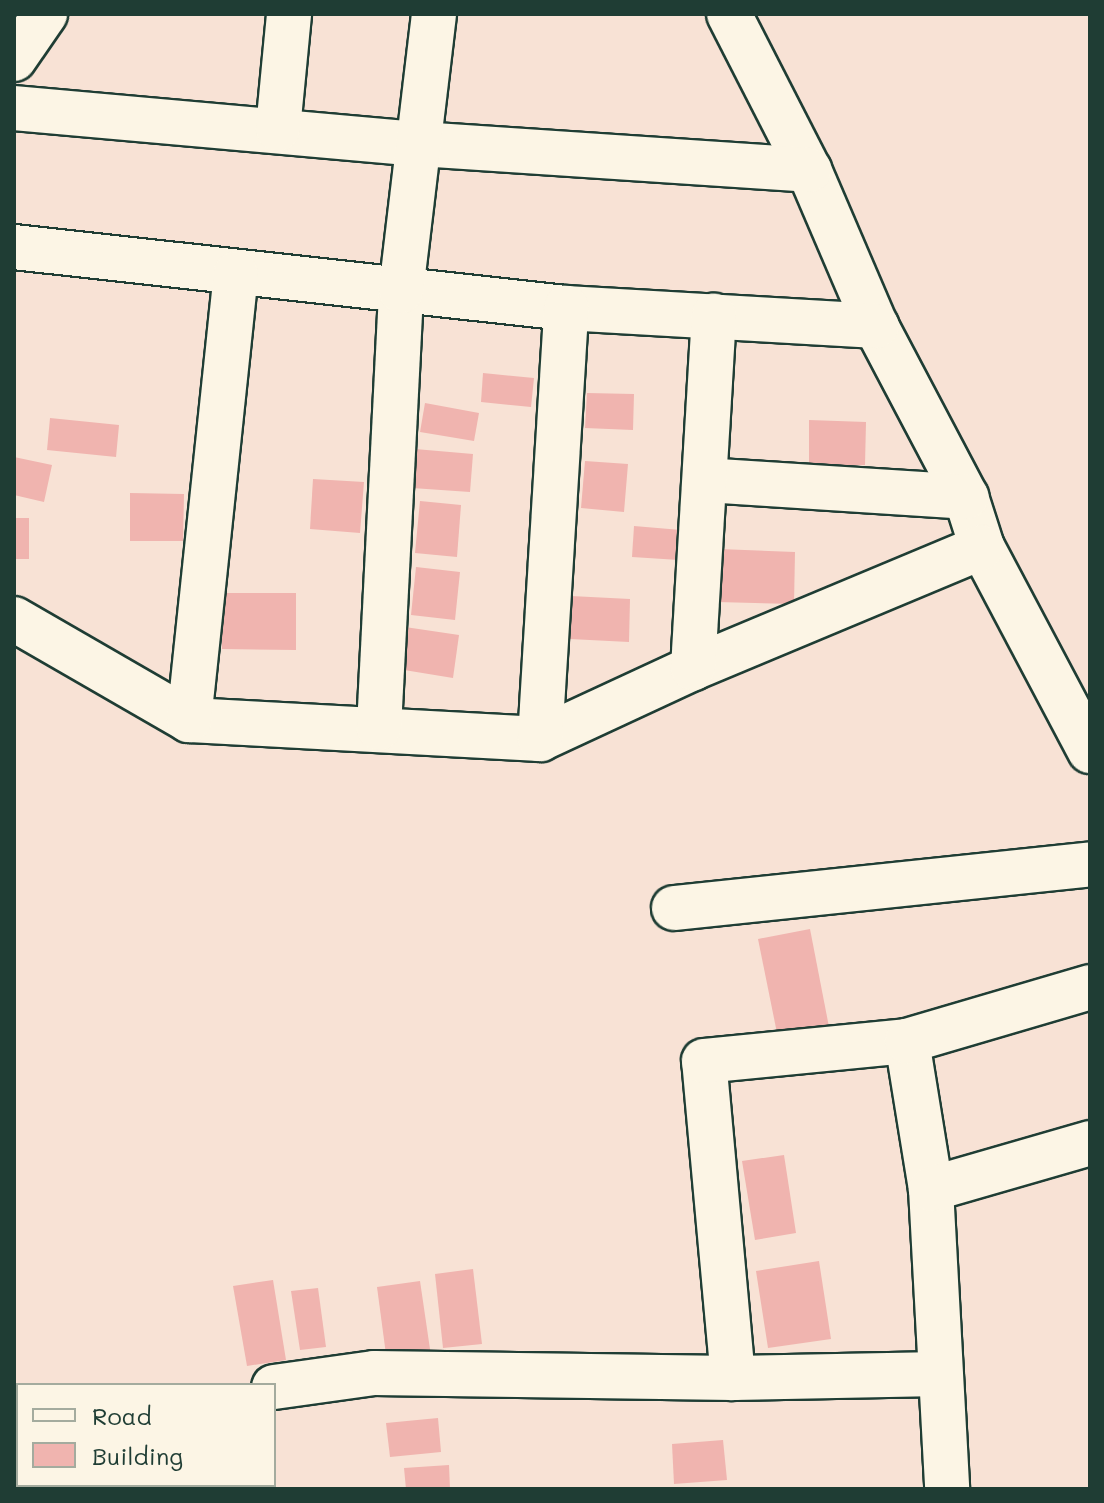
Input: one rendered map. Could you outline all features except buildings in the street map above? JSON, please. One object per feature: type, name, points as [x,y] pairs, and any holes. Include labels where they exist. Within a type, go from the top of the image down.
[{"type":"street","points":[[14,59],[45,14]]},
{"type":"street","points":[[278,129],[289,14]]},
{"type":"street","points":[[379,728],[401,291],[434,14]]},
{"type":"street","points":[[717,15],[809,170],[876,326],[966,497],[982,547],[1090,751]]},
{"type":"street","points":[[14,108],[278,129],[419,144],[809,170]]},
{"type":"street","points":[[14,247],[566,308],[876,326]]},
{"type":"street","points":[[189,720],[236,273]]},
{"type":"street","points":[[540,739],[566,308]]},
{"type":"street","points":[[693,668],[714,316]]},
{"type":"street","points":[[705,480],[966,497]]},
{"type":"street","points":[[14,619],[189,720],[540,739],[693,668],[982,547]]},
{"type":"street","points":[[674,908],[1090,864]]},
{"type":"street","points":[[733,1378],[704,1061],[907,1041],[1090,987]]},
{"type":"street","points":[[907,1041],[931,1189],[947,1489]]},
{"type":"street","points":[[931,1189],[1090,1143]]},
{"type":"street","points":[[276,1387],[374,1373],[733,1378],[940,1374]]}]
